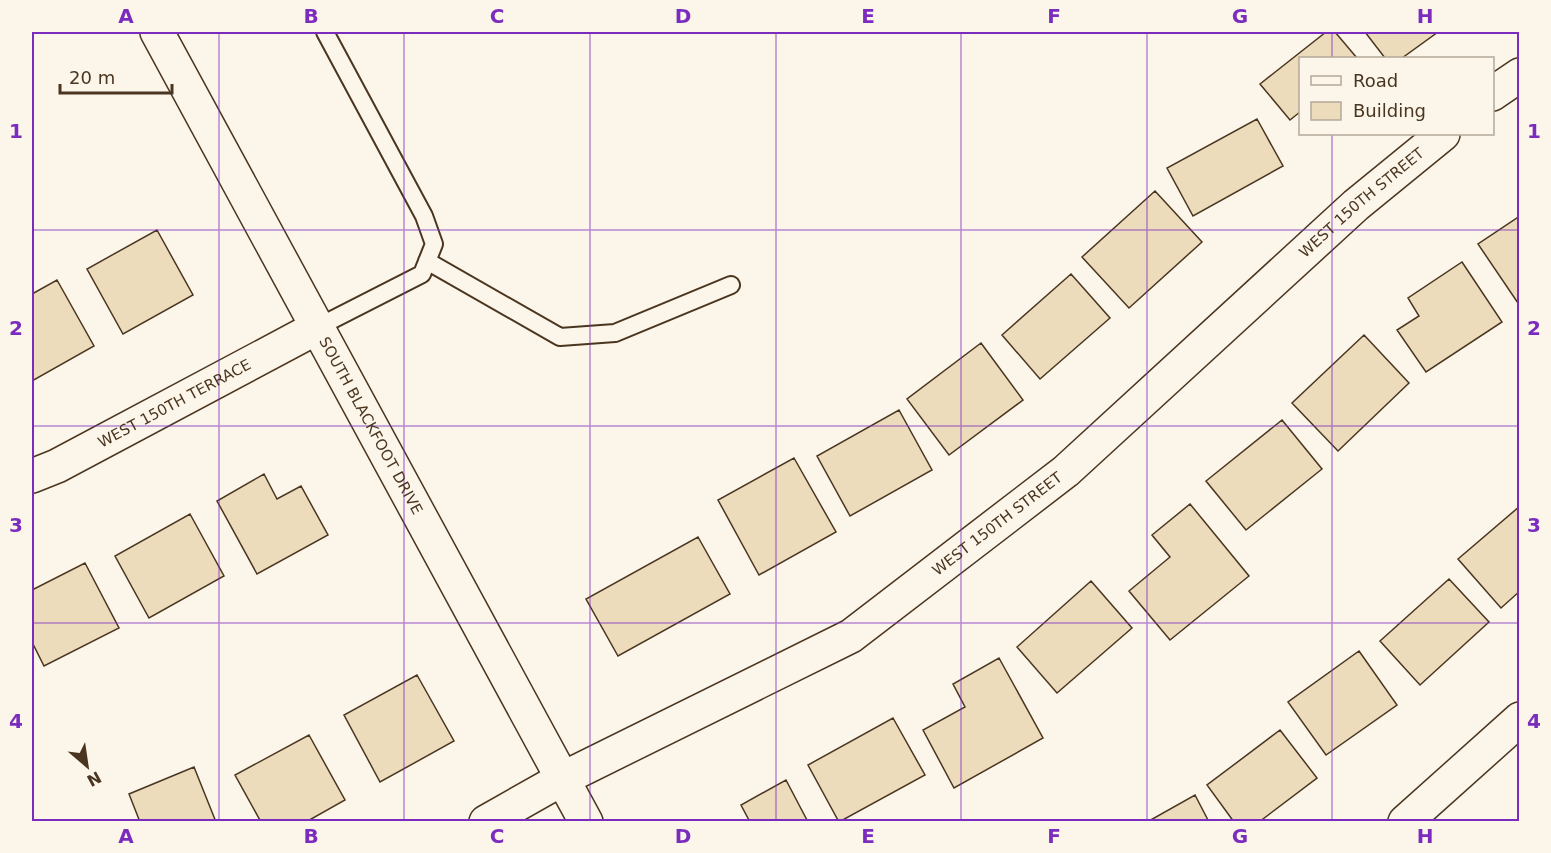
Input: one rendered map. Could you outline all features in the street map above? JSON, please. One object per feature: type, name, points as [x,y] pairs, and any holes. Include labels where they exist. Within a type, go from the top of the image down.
[{"type":"street","name":"SOUTH BLACKFOOT DRIVE","points":[[157,32],[586,822]]},
{"type":"street","points":[[1494,93],[1520,75]]},
{"type":"street","name":"WEST 150TH STREET","points":[[486,822],[562,779],[851,636],[1066,471],[1356,205],[1442,135]]},
{"type":"street","name":"WEST 150TH TERRACE","points":[[32,476],[57,466],[318,327]]},
{"type":"street","points":[[1405,822],[1520,719]]},
{"type":"lane","points":[[318,327],[422,274],[434,244],[424,216],[326,32]]},
{"type":"lane","points":[[428,261],[560,337],[615,333],[731,285]]},
{"type":"building","points":[[1326,32],[1335,32],[1356,57],[1299,57],[1299,113],[1290,120],[1260,84]]},
{"type":"building","points":[[1365,32],[1438,32],[1403,57],[1384,57]]},
{"type":"building","points":[[1257,119],[1283,166],[1193,216],[1167,168]]},
{"type":"building","points":[[1155,191],[1202,242],[1129,308],[1082,257]]},
{"type":"building","points":[[1520,216],[1520,306],[1478,244]]},
{"type":"building","points":[[157,230],[193,295],[123,334],[87,269]]},
{"type":"building","points":[[1462,262],[1502,322],[1426,372],[1397,330],[1419,316],[1408,298]]},
{"type":"building","points":[[1071,274],[1110,318],[1040,379],[1002,335]]},
{"type":"building","points":[[57,280],[94,346],[32,381],[32,294]]},
{"type":"building","points":[[1364,335],[1409,383],[1338,451],[1292,403]]},
{"type":"building","points":[[981,343],[1023,400],[949,455],[907,399]]},
{"type":"building","points":[[899,410],[932,470],[850,516],[817,456]]},
{"type":"building","points":[[1282,420],[1322,469],[1246,530],[1206,481]]},
{"type":"building","points":[[794,458],[836,532],[759,575],[718,500]]},
{"type":"building","points":[[264,474],[277,499],[301,486],[328,535],[257,574],[217,501]]},
{"type":"building","points":[[1190,504],[1249,576],[1170,640],[1129,591],[1170,557],[1152,535]]},
{"type":"building","points":[[1520,506],[1520,591],[1501,608],[1458,559]]},
{"type":"building","points":[[190,514],[224,576],[149,618],[115,556]]},
{"type":"building","points":[[698,537],[730,594],[618,656],[586,599]]},
{"type":"building","points":[[85,563],[119,628],[44,666],[32,642],[32,590]]},
{"type":"building","points":[[1449,579],[1489,622],[1420,685],[1380,641]]},
{"type":"building","points":[[1091,581],[1132,628],[1057,693],[1017,647]]},
{"type":"building","points":[[1359,651],[1397,705],[1326,755],[1288,702]]},
{"type":"building","points":[[999,658],[1043,738],[954,788],[923,730],[965,707],[953,684]]},
{"type":"building","points":[[417,675],[454,741],[380,782],[344,715]]},
{"type":"building","points":[[893,718],[925,775],[839,822],[808,765]]},
{"type":"building","points":[[1280,730],[1317,778],[1259,822],[1234,822],[1207,785]]},
{"type":"building","points":[[309,735],[345,800],[306,822],[261,822],[235,775]]},
{"type":"building","points":[[194,767],[216,822],[140,822],[129,794]]},
{"type":"building","points":[[786,780],[808,822],[750,822],[741,805]]},
{"type":"building","points":[[1195,795],[1209,822],[1147,822]]}]
